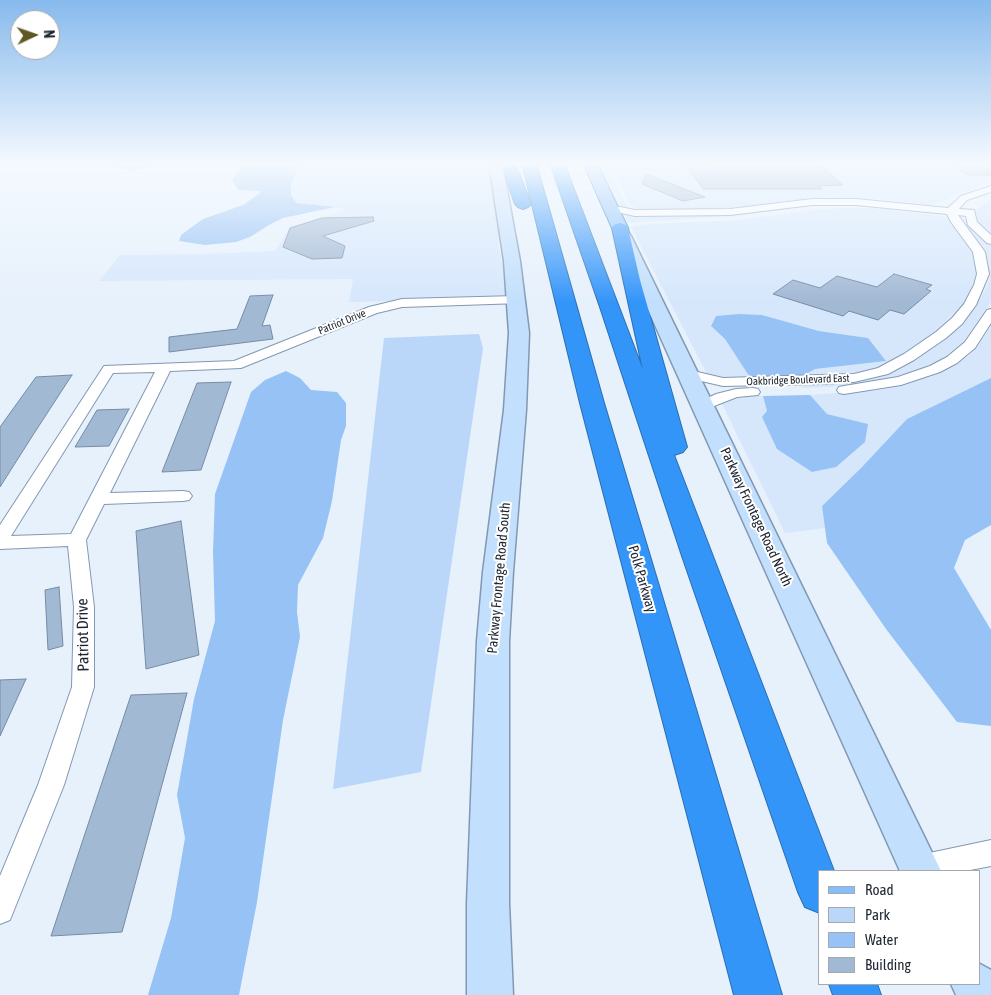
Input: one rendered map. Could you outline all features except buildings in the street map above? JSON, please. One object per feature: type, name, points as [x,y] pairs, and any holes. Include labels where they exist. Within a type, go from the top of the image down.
[{"type":"highway","points":[[523,209],[567,341],[592,403]]},
{"type":"highway","name":"Polk Parkway","points":[[541,209],[592,403],[758,995]]},
{"type":"highway","points":[[574,209],[697,556],[818,887]]},
{"type":"highway","points":[[624,221],[631,280],[677,458],[697,556]]},
{"type":"main road","name":"Parkway Frontage Road South","points":[[490,995],[488,903],[493,641],[498,572],[515,410],[519,333],[517,303],[503,209]]},
{"type":"main road","name":"Parkway Frontage Road North","points":[[617,209],[624,221],[634,260],[704,405],[920,870]]},
{"type":"street","points":[[624,221],[635,213],[698,213],[751,209]]},
{"type":"street","points":[[624,221],[737,218],[801,209]]},
{"type":"street","points":[[906,209],[952,213]]},
{"type":"street","points":[[921,209],[970,215]]},
{"type":"street","points":[[952,213],[955,209]]},
{"type":"street","points":[[970,215],[974,209]]},
{"type":"street","name":"Oakbridge Boulevard East","points":[[805,386],[883,371],[917,352],[941,335],[970,305],[983,274],[979,252],[952,213]]},
{"type":"street","points":[[970,215],[978,230],[991,241]]},
{"type":"street","name":"Patriot Drive","points":[[0,539],[109,368],[236,365],[374,310],[517,303]]},
{"type":"street","name":"Oakbridge Boulevard East","points":[[689,374],[755,387],[875,386],[901,381],[935,369],[952,360],[970,344],[991,314]]},
{"type":"street","points":[[293,325],[314,334]]},
{"type":"street","points":[[0,543],[77,540],[166,367]]},
{"type":"street","name":"Oakbridge Boulevard East","points":[[704,405],[721,396],[755,387]]},
{"type":"street","points":[[98,499],[183,496]]},
{"type":"street","name":"Patriot Drive","points":[[0,910],[51,785],[83,687],[84,607],[77,540]]},
{"type":"street","points":[[920,870],[991,853]]},
{"type":"shaded area","points":[[345,209],[499,209],[501,223],[498,244],[510,298],[349,302],[353,279],[99,281],[120,255],[275,251],[289,229]]},
{"type":"shaded area","points":[[639,209],[704,209],[642,211]]},
{"type":"shaded area","points":[[726,209],[783,209],[734,216],[629,223],[624,213],[649,215]]},
{"type":"shaded area","points":[[818,209],[887,209],[948,217],[965,238],[973,252],[976,273],[963,304],[934,333],[902,355],[877,368],[850,374],[801,377],[815,369],[885,361],[868,338],[819,331],[762,315],[716,316],[711,326],[725,339],[751,379],[723,379],[708,376],[631,227],[647,224],[739,220]]},
{"type":"shaded area","points":[[978,209],[991,209],[991,236],[978,223],[975,214]]},
{"type":"shaded area","points":[[960,218],[965,219],[973,230],[991,246],[991,302],[963,343],[945,358],[928,367],[896,378],[845,386],[803,388],[800,384],[857,381],[890,373],[916,359],[948,337],[963,322],[976,307],[987,286],[990,275],[985,253]]},
{"type":"shaded area","points":[[991,326],[991,378],[907,419],[822,506],[825,528],[785,533],[721,402],[740,396],[763,396],[767,411],[868,424],[827,414],[810,395],[880,390],[906,384],[941,372],[967,357],[978,346]]},
{"type":"green space","points":[[479,334],[483,348],[421,772],[333,789],[384,338]]},
{"type":"water","points":[[230,209],[323,209],[283,218],[250,237],[236,242],[205,245],[179,241],[181,235],[203,219]]},
{"type":"water","points":[[762,315],[819,331],[868,338],[886,361],[815,369],[801,377],[751,379],[725,339],[711,326],[716,316]]},
{"type":"water","points":[[286,371],[300,378],[311,390],[337,392],[346,403],[346,426],[341,440],[332,501],[323,538],[298,585],[297,612],[300,637],[283,720],[257,902],[239,995],[148,995],[171,918],[185,838],[177,795],[194,699],[215,621],[213,552],[215,494],[251,392],[265,380]]},
{"type":"water","points":[[991,378],[991,525],[965,540],[954,568],[991,630],[991,726],[957,722],[886,629],[827,543],[822,506],[907,419]]},
{"type":"water","points":[[810,395],[827,414],[868,424],[865,442],[836,467],[812,472],[777,449],[762,417],[767,411],[763,396]]}]
